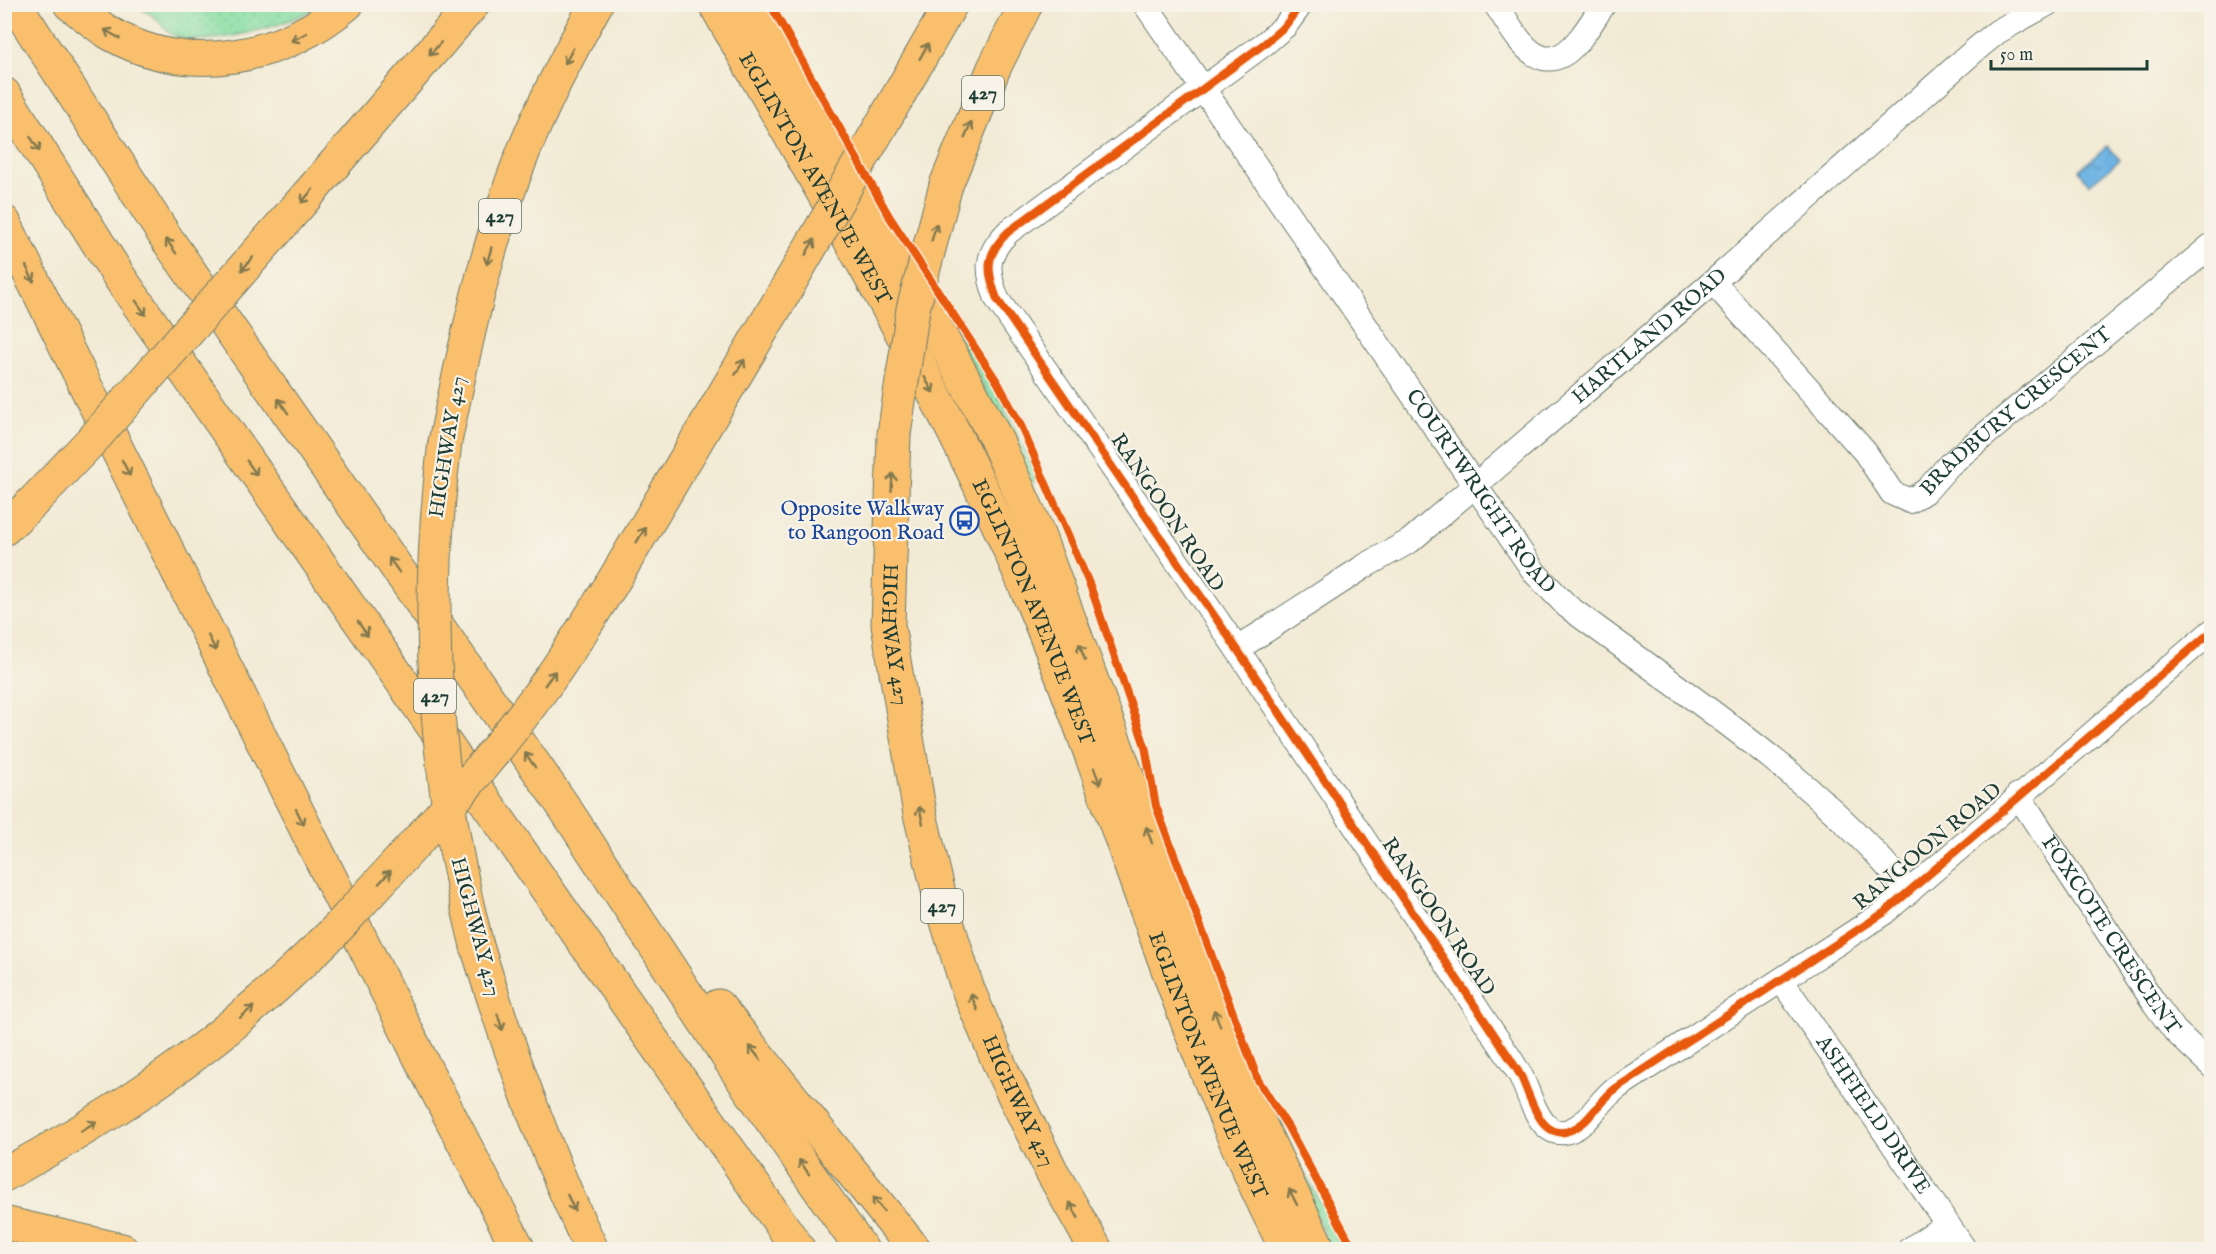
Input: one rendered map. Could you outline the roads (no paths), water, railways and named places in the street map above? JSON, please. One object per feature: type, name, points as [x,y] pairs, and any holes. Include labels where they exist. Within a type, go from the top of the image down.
[{"type":"main road","points":[[15,4],[167,239],[564,807],[737,1071],[862,1250]]},
{"type":"main road","points":[[70,4],[111,34],[144,49],[179,57],[214,58],[255,53],[284,45],[301,37],[347,4]]},
{"type":"main road","points":[[4,529],[103,428],[473,4]]},
{"type":"main road","name":"HIGHWAY 427","points":[[592,1250],[544,1141],[507,1043],[477,946],[455,854],[444,787],[432,640],[434,558],[445,442],[471,318],[506,197],[559,74],[596,4]]},
{"type":"main road","name":"EGLINTON AVENUE WEST","points":[[715,4],[934,393],[992,508],[1052,654],[1211,1083],[1246,1165],[1287,1250]]},
{"type":"main road","name":"EGLINTON AVENUE WEST","points":[[752,4],[950,353],[1000,447],[1051,567],[1255,1114],[1319,1250]]},
{"type":"main road","points":[[4,1175],[39,1156],[170,1072],[246,1014],[331,935],[414,846],[483,764],[551,677],[611,585],[951,4]]},
{"type":"main road","name":"HIGHWAY 427","points":[[1026,4],[994,68],[946,185],[913,309],[894,434],[888,625],[920,814],[941,902],[967,987],[1004,1075],[1051,1170],[1096,1250]]},
{"type":"main road","points":[[4,94],[127,287],[799,1250]]},
{"type":"main road","points":[[4,222],[415,1047],[519,1250]]},
{"type":"main road","points":[[564,807],[752,1050],[915,1250]]},
{"type":"main road","points":[[4,1223],[122,1250]]},
{"type":"street","name":"COURTWRIGHT ROAD","points":[[1145,4],[1473,486],[1535,573],[1567,606],[1814,792],[1890,869],[1909,892]]},
{"type":"street","name":"RANGOON ROAD","points":[[1301,4],[1285,26],[1205,89],[1008,232],[994,247],[989,262],[990,281],[997,299],[1238,649],[1511,1060],[1522,1079],[1538,1120],[1551,1131],[1567,1131],[1584,1121],[1603,1098],[1616,1088],[1782,981],[1909,892],[2018,795],[2211,631]]},
{"type":"street","points":[[1495,4],[1521,43],[1535,54],[1551,59],[1566,54],[1577,44],[1604,4]]},
{"type":"street","name":"HARTLAND ROAD","points":[[1238,649],[1365,566],[1410,542],[1713,282],[1974,51],[1998,32],[2047,4]]},
{"type":"street","name":"BRADBURY CRESCENT","points":[[1713,282],[1865,452],[1892,493],[1910,501],[1927,490],[1949,465],[2211,245]]},
{"type":"street","name":"FOXCOTE CRESCENT","points":[[2018,795],[2155,1004],[2175,1031],[2211,1066]]},
{"type":"street","name":"ASHFIELD DRIVE","points":[[1782,981],[1965,1250]]},
{"type":"street","points":[[1909,1250],[1946,1225]]},
{"type":"water","points":[[2108,146],[2120,160],[2089,185],[2079,170]]},
{"type":"place","name":"Opposite Walkway to Rangoon Road","points":[[965,521]]}]
